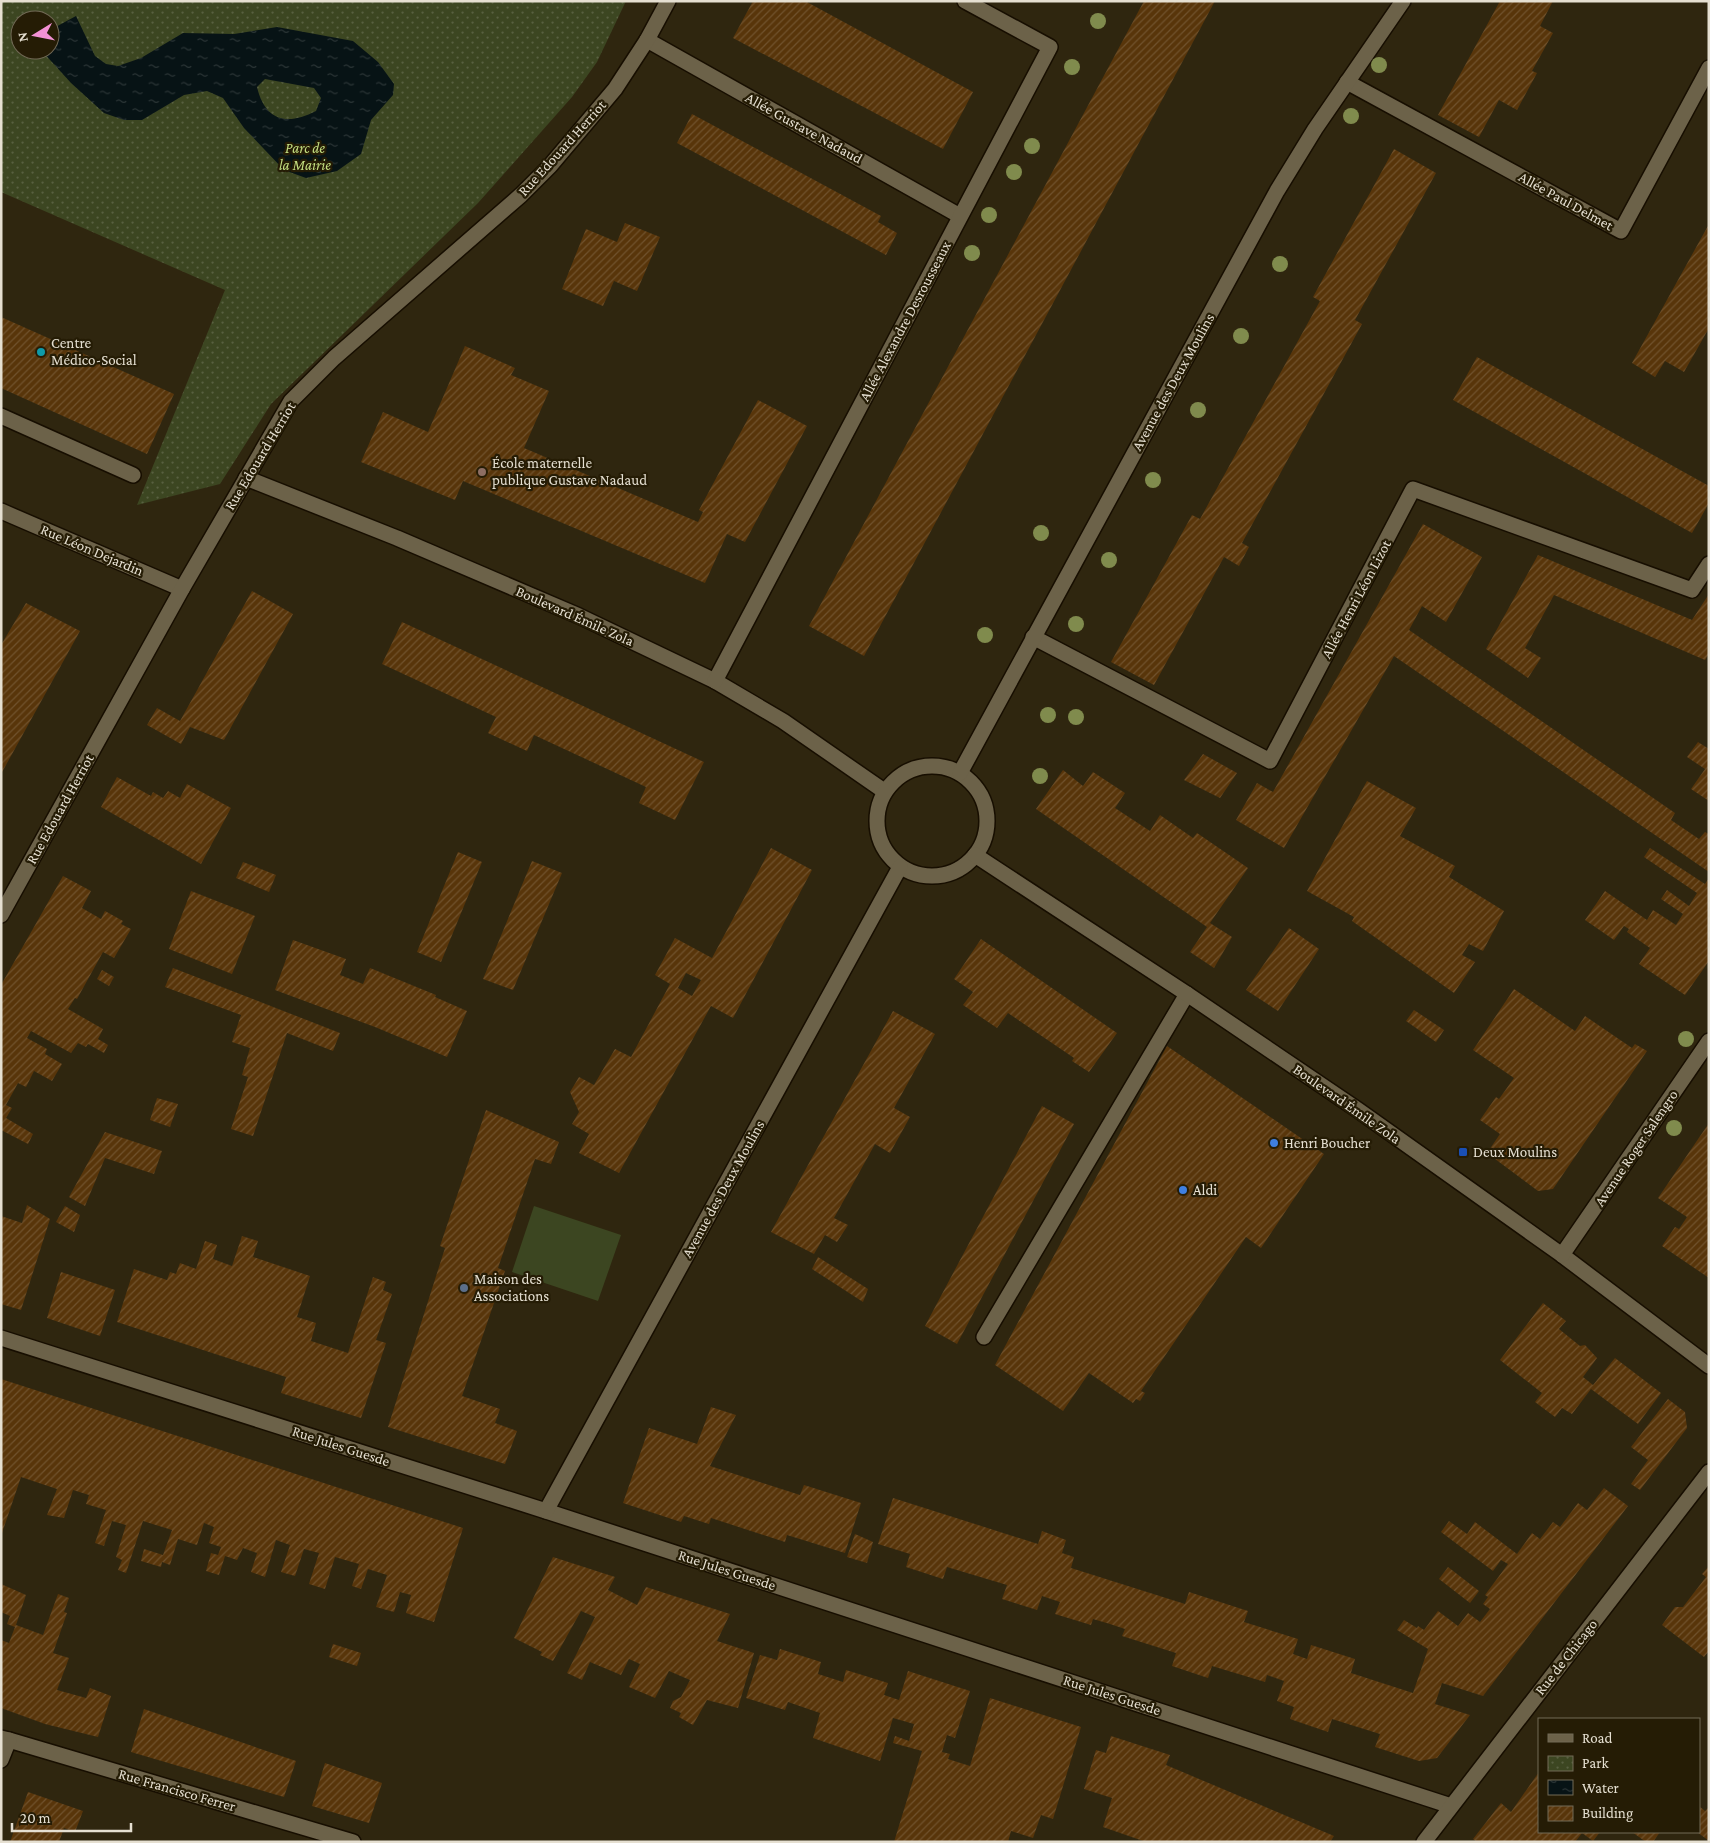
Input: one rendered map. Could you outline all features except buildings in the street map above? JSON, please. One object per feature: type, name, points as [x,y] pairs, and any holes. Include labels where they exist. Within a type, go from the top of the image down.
[{"type":"street","name":"Rue Edouard Herriot","points":[[1,915],[279,418],[305,385],[521,195],[550,166],[615,89],[647,40],[668,1]]},
{"type":"street","name":"Allée Alexandre Desrousseaux","points":[[715,681],[1050,47],[965,1]]},
{"type":"street","name":"Avenue des Deux Moulins","points":[[960,773],[1278,191],[1402,1]]},
{"type":"street","name":"Allée Gustave Nadaud","points":[[647,40],[960,216]]},
{"type":"street","name":"Allée Paul Delmet","points":[[1348,82],[1621,231],[1709,68]]},
{"type":"street","points":[[1,416],[132,475]]},
{"type":"street","name":"Boulevard Émile Zola","points":[[246,478],[397,538],[570,612],[715,681],[783,722],[884,792]]},
{"type":"street","name":"Allée Henri Léon Lizot","points":[[1033,637],[1270,761],[1413,489],[1692,590],[1709,564]]},
{"type":"street","name":"Rue Léon Dejardin","points":[[1,511],[182,589]]},
{"type":"street","points":[[923,766],[942,766],[960,773],[974,785],[986,810],[984,838],[975,855],[962,867],[945,875],[926,876],[900,867],[882,846],[876,828],[877,809],[884,792],[905,772],[923,766]]},
{"type":"street","name":"Boulevard Émile Zola","points":[[975,855],[1187,994],[1358,1110],[1562,1255],[1709,1366]]},
{"type":"street","name":"Avenue des Deux Moulins","points":[[546,1511],[900,867]]},
{"type":"street","points":[[984,1337],[1187,994]]},
{"type":"street","name":"Avenue Roger Salengro","points":[[1562,1255],[1709,1041]]},
{"type":"street","name":"Rue Jules Guesde","points":[[1,1338],[546,1511],[1451,1806]]},
{"type":"street","name":"Rue de Chicago","points":[[1424,1842],[1709,1472]]},
{"type":"street","points":[[1,1760],[5,1739]]},
{"type":"street","name":"Rue Francisco Ferrer","points":[[5,1739],[353,1842]]},
{"type":"green space","name":"Parc de la Mairie","points":[[1,1],[626,1],[597,62],[572,97],[478,203],[271,404],[220,484],[137,505],[225,290],[1,192]]},
{"type":"green space","points":[[534,1206],[621,1235],[598,1301],[512,1272]]},
{"type":"water","points":[[76,16],[95,56],[106,64],[118,66],[141,58],[183,33],[234,34],[277,27],[353,41],[378,62],[394,84],[393,95],[371,120],[361,154],[337,171],[306,178],[284,170],[244,128],[223,98],[207,91],[184,95],[142,120],[124,120],[104,113],[71,83],[50,60],[60,60],[60,25]],"holes":[[[265,79],[314,88],[321,98],[316,111],[305,116],[287,119],[279,117],[266,107],[257,87]]]},
{"type":"place","name":"Centre Médico-Social","points":[[41,352]]},
{"type":"place","name":"École maternelle publique Gustave Nadaud","points":[[482,472]]},
{"type":"place","name":"Henri Boucher","points":[[1274,1143]]},
{"type":"place","name":"Deux Moulins","points":[[1463,1152]]},
{"type":"place","name":"Aldi","points":[[1183,1190]]},
{"type":"place","name":"Maison des Associations","points":[[464,1288]]}]
